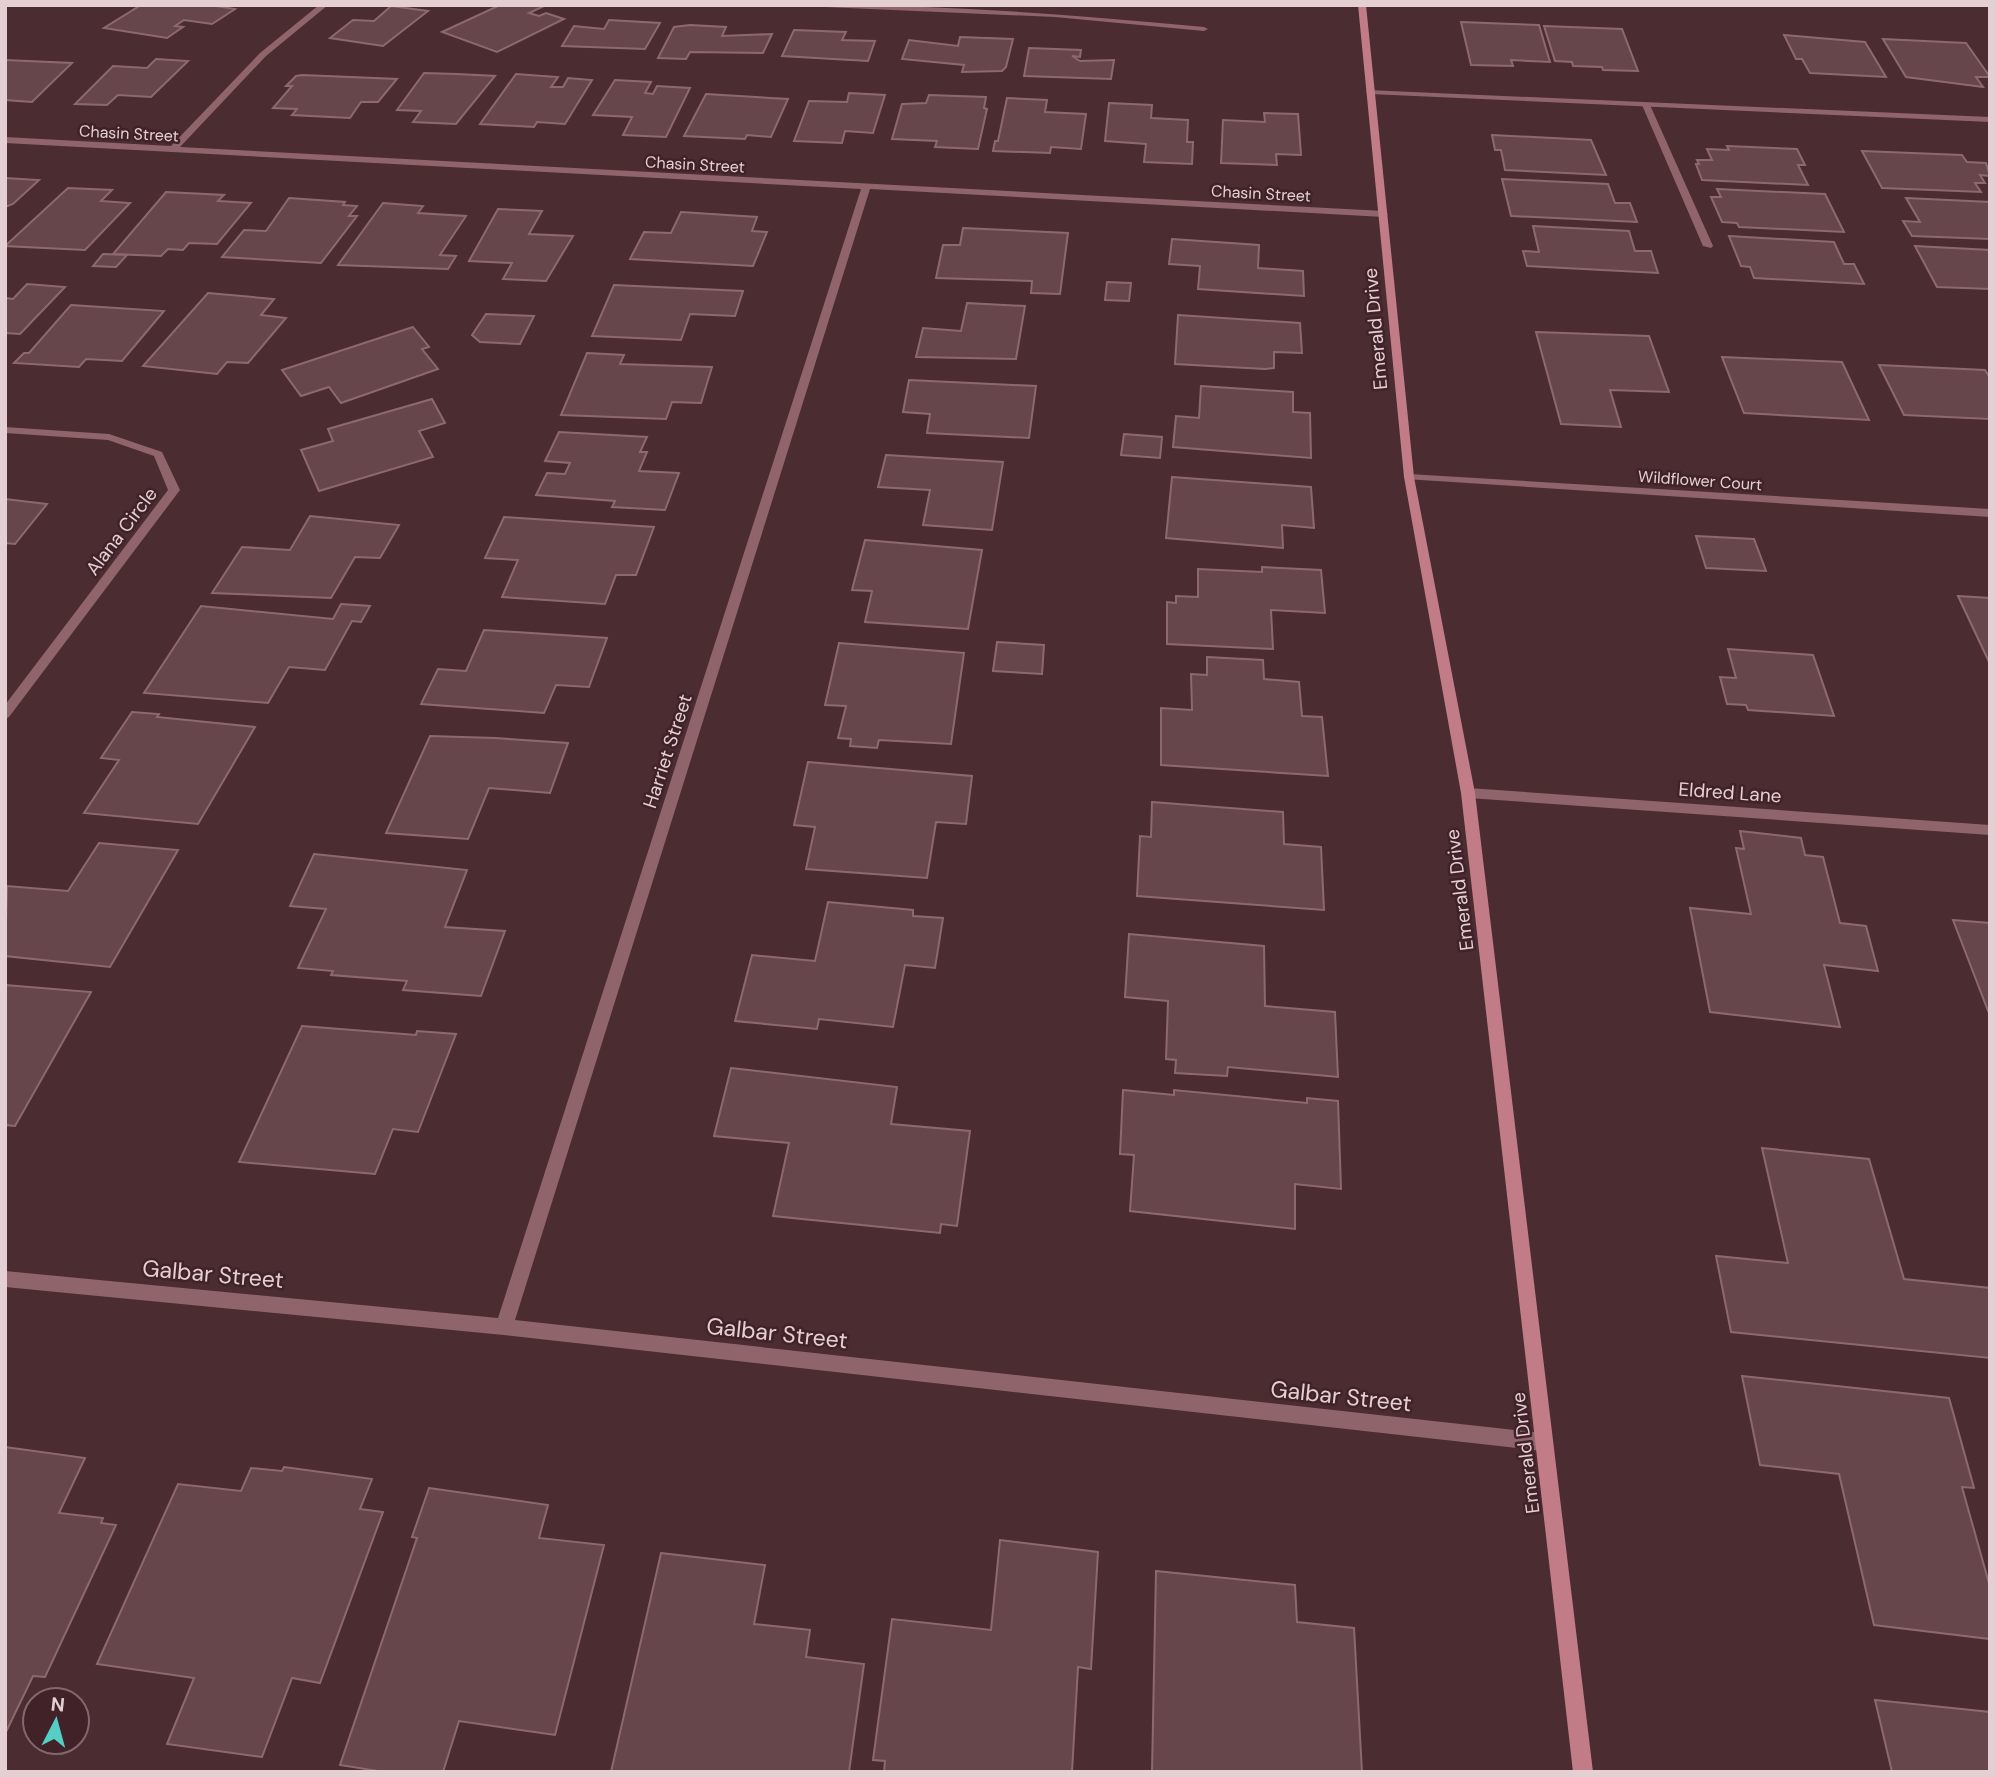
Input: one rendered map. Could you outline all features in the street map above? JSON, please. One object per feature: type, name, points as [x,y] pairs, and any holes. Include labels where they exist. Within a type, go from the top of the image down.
[{"type":"main road","name":"Emerald Drive","points":[[1362,5],[1409,477],[1468,793],[1583,1772]]},
{"type":"street","points":[[172,150],[259,59],[307,16],[324,5]]},
{"type":"street","points":[[825,5],[1055,15],[1204,29]]},
{"type":"street","points":[[1370,92],[1990,120]]},
{"type":"street","points":[[1646,105],[1708,246]]},
{"type":"street","name":"Chasin Street","points":[[5,140],[1384,214]]},
{"type":"street","name":"Harriet Street","points":[[504,1327],[866,187]]},
{"type":"street","name":"Alana Circle","points":[[5,430],[108,437],[158,454],[174,490],[5,714]]},
{"type":"street","name":"Wildflower Court","points":[[1409,477],[1990,513]]},
{"type":"street","name":"Eldred Lane","points":[[1468,793],[1990,830]]},
{"type":"street","name":"Galbar Street","points":[[5,1279],[504,1327],[1543,1442]]},
{"type":"building","points":[[141,5],[210,5],[235,9],[212,24],[184,20],[175,26],[183,27],[167,38],[104,28]]},
{"type":"building","points":[[500,5],[546,5],[529,13],[539,16],[546,13],[564,19],[497,52],[442,32]]},
{"type":"building","points":[[391,6],[428,11],[383,46],[330,38],[353,20],[374,21]]},
{"type":"building","points":[[609,20],[660,23],[645,49],[562,46],[574,26],[604,29]]},
{"type":"building","points":[[1461,22],[1539,25],[1550,62],[1511,60],[1513,66],[1471,65]]},
{"type":"building","points":[[1544,26],[1622,29],[1638,71],[1603,70],[1602,67],[1573,66],[1572,62],[1555,61]]},
{"type":"building","points":[[674,27],[726,27],[722,36],[772,34],[763,53],[690,52],[686,59],[658,58]]},
{"type":"building","points":[[794,30],[846,32],[842,40],[875,41],[868,61],[782,56]]},
{"type":"building","points":[[1784,35],[1865,42],[1886,77],[1810,73],[1802,59],[1796,59]]},
{"type":"building","points":[[960,37],[1013,39],[1006,67],[1002,71],[962,72],[964,65],[902,59],[909,40],[958,46]]},
{"type":"building","points":[[1883,39],[1966,43],[1990,77],[1976,77],[1983,87],[1906,77]]},
{"type":"building","points":[[1029,48],[1081,50],[1080,57],[1072,56],[1080,61],[1114,60],[1111,79],[1024,76]]},
{"type":"building","points":[[156,59],[188,61],[151,97],[118,95],[107,105],[75,104],[113,66],[147,68]]},
{"type":"building","points":[[5,60],[72,63],[32,102],[5,100]]},
{"type":"building","points":[[424,73],[495,76],[456,124],[413,122],[421,111],[397,110]]},
{"type":"building","points":[[516,74],[558,77],[551,87],[563,87],[568,78],[592,80],[565,124],[537,122],[534,127],[480,124]]},
{"type":"building","points":[[296,76],[397,79],[378,102],[361,102],[350,118],[292,115],[297,109],[273,108],[292,86],[286,86]]},
{"type":"building","points":[[615,80],[651,82],[645,93],[653,94],[657,86],[690,88],[666,137],[623,135],[632,117],[593,115]]},
{"type":"building","points":[[849,93],[885,95],[873,133],[845,131],[842,143],[794,141],[809,101],[847,102]]},
{"type":"building","points":[[706,94],[788,99],[771,137],[747,135],[745,139],[684,136]]},
{"type":"building","points":[[929,95],[986,97],[984,108],[987,109],[978,149],[935,147],[937,141],[892,139],[902,104],[926,103]]},
{"type":"building","points":[[1007,98],[1047,100],[1045,112],[1086,114],[1081,149],[1051,147],[1050,153],[993,151],[995,141],[998,141]]},
{"type":"building","points":[[1109,103],[1152,105],[1151,118],[1188,120],[1187,142],[1193,142],[1192,164],[1144,162],[1146,144],[1105,141]]},
{"type":"building","points":[[1264,113],[1298,114],[1301,155],[1276,154],[1277,165],[1221,163],[1223,120],[1265,122]]},
{"type":"building","points":[[1492,135],[1591,140],[1606,175],[1505,170],[1501,150],[1495,150]]},
{"type":"building","points":[[1727,146],[1797,149],[1805,165],[1798,165],[1808,185],[1702,180],[1697,160],[1712,160],[1707,149],[1729,150]]},
{"type":"building","points":[[1862,151],[1962,155],[1967,162],[1986,163],[1990,176],[1980,175],[1985,183],[1975,183],[1981,192],[1882,188]]},
{"type":"building","points":[[5,178],[39,180],[13,204],[5,207]]},
{"type":"building","points":[[1502,179],[1608,184],[1615,203],[1630,203],[1637,222],[1511,216]]},
{"type":"building","points":[[68,188],[112,190],[101,201],[130,203],[85,250],[5,246]]},
{"type":"building","points":[[1717,189],[1825,194],[1844,232],[1739,227],[1737,223],[1722,222],[1711,197],[1721,197]]},
{"type":"building","points":[[166,192],[224,195],[218,201],[251,203],[217,244],[189,243],[183,250],[168,249],[161,256],[113,254]]},
{"type":"building","points":[[289,198],[345,202],[343,205],[357,206],[349,216],[357,216],[321,263],[222,257],[244,230],[266,231]]},
{"type":"building","points":[[1906,198],[1990,202],[1990,239],[1912,236],[1903,221],[1920,222]]},
{"type":"building","points":[[383,203],[423,206],[418,213],[466,216],[440,255],[456,256],[448,269],[338,265]]},
{"type":"building","points":[[498,209],[542,211],[529,234],[573,236],[546,281],[503,279],[512,263],[469,261]]},
{"type":"building","points":[[681,212],[757,217],[752,231],[767,232],[753,266],[630,259],[644,232],[671,233]]},
{"type":"building","points":[[1533,226],[1629,231],[1635,251],[1651,251],[1658,273],[1527,266],[1523,251],[1539,252]]},
{"type":"building","points":[[963,228],[1068,233],[1060,294],[1031,293],[1032,281],[936,278],[943,245],[960,245]]},
{"type":"building","points":[[1729,236],[1834,242],[1844,264],[1854,264],[1864,284],[1754,278],[1750,267],[1741,266]]},
{"type":"building","points":[[1172,239],[1259,245],[1258,268],[1303,271],[1304,296],[1198,289],[1200,266],[1169,264]]},
{"type":"building","points":[[1915,246],[1990,250],[1990,289],[1937,287]]},
{"type":"building","points":[[103,254],[127,255],[116,267],[93,266]]},
{"type":"building","points":[[1107,282],[1131,283],[1129,301],[1105,300]]},
{"type":"building","points":[[27,284],[65,287],[20,334],[5,333],[5,298],[13,299]]},
{"type":"building","points":[[614,285],[743,291],[735,316],[690,314],[681,340],[592,336]]},
{"type":"building","points":[[208,293],[274,299],[261,315],[286,318],[248,363],[227,362],[217,374],[143,366]]},
{"type":"building","points":[[967,303],[1025,306],[1016,359],[916,357],[923,328],[961,331]]},
{"type":"building","points":[[71,305],[164,311],[122,361],[86,359],[79,367],[14,363],[24,353],[29,353]]},
{"type":"building","points":[[486,314],[534,316],[520,344],[480,342],[472,335]]},
{"type":"building","points":[[1178,315],[1300,323],[1302,353],[1274,352],[1274,368],[1265,369],[1175,364]]},
{"type":"building","points":[[413,327],[429,347],[422,349],[438,369],[341,403],[329,387],[301,396],[282,370]]},
{"type":"building","points":[[1536,332],[1649,336],[1669,392],[1610,390],[1621,427],[1561,424]]},
{"type":"building","points":[[587,353],[624,355],[620,364],[712,367],[701,403],[672,402],[666,419],[561,415]]},
{"type":"building","points":[[1722,357],[1842,362],[1869,420],[1744,413]]},
{"type":"building","points":[[1879,365],[1985,370],[1990,378],[1990,419],[1904,415]]},
{"type":"building","points":[[909,380],[1036,386],[1029,438],[927,433],[930,414],[903,412]]},
{"type":"building","points":[[1201,386],[1293,392],[1293,412],[1310,413],[1311,458],[1173,447],[1176,416],[1199,418]]},
{"type":"building","points":[[432,399],[445,423],[419,431],[433,457],[319,491],[301,450],[333,441],[328,429]]},
{"type":"building","points":[[559,432],[647,437],[640,452],[647,452],[639,471],[679,473],[665,510],[612,507],[615,501],[536,495],[547,473],[565,474],[570,463],[545,461]]},
{"type":"building","points":[[1124,434],[1162,437],[1160,458],[1121,455]]},
{"type":"building","points":[[886,455],[1003,462],[992,530],[923,525],[930,490],[878,487]]},
{"type":"building","points":[[1172,477],[1311,487],[1314,528],[1282,525],[1283,548],[1166,538]]},
{"type":"building","points":[[5,499],[47,504],[15,544],[5,543]]},
{"type":"building","points":[[310,516],[399,525],[380,558],[355,557],[331,598],[212,593],[242,547],[290,550]]},
{"type":"building","points":[[504,517],[654,527],[636,575],[616,575],[605,604],[502,597],[518,560],[485,558]]},
{"type":"building","points":[[1696,536],[1754,539],[1766,571],[1706,568]]},
{"type":"building","points":[[865,540],[982,550],[968,629],[865,622],[872,591],[852,590]]},
{"type":"building","points":[[1262,567],[1321,570],[1325,613],[1271,610],[1273,649],[1167,644],[1167,602],[1176,603],[1176,596],[1198,597],[1198,569],[1262,572]]},
{"type":"building","points":[[1958,596],[1990,598],[1990,664]]},
{"type":"building","points":[[341,604],[370,606],[361,622],[352,621],[325,670],[289,667],[268,703],[144,693],[201,606],[333,619]]},
{"type":"building","points":[[484,630],[607,638],[589,687],[556,685],[544,713],[421,704],[438,669],[466,671]]},
{"type":"building","points":[[997,642],[1044,645],[1042,674],[993,671]]},
{"type":"building","points":[[839,643],[964,653],[951,744],[879,740],[877,748],[850,746],[851,739],[838,738],[846,706],[825,705]]},
{"type":"building","points":[[1728,649],[1813,655],[1834,716],[1748,710],[1746,705],[1727,704],[1720,677],[1736,678]]},
{"type":"building","points":[[1207,657],[1263,660],[1264,679],[1299,682],[1302,716],[1322,717],[1328,776],[1161,765],[1161,708],[1192,710],[1191,674],[1207,675]]},
{"type":"building","points":[[132,712],[255,727],[198,824],[84,813],[119,760],[101,758]]},
{"type":"building","points":[[430,736],[568,743],[550,793],[489,788],[468,839],[386,833]]},
{"type":"building","points":[[808,762],[972,776],[966,824],[936,822],[927,878],[806,869],[815,827],[794,825]]},
{"type":"building","points":[[1152,802],[1283,812],[1284,844],[1321,847],[1324,910],[1137,896],[1140,836],[1151,837]]},
{"type":"building","points":[[1740,831],[1801,838],[1805,855],[1823,857],[1840,923],[1866,926],[1878,971],[1824,965],[1840,1027],[1710,1012],[1690,908],[1751,914],[1736,848],[1744,849]]},
{"type":"building","points":[[99,843],[178,850],[110,967],[5,956],[7,886],[68,891]]},
{"type":"building","points":[[314,854],[467,870],[445,927],[505,931],[481,996],[403,990],[407,981],[331,975],[333,971],[298,968],[326,909],[290,906]]},
{"type":"building","points":[[828,902],[913,910],[913,916],[943,918],[935,968],[905,965],[893,1027],[819,1019],[817,1029],[735,1021],[752,955],[815,961]]},
{"type":"building","points":[[1953,920],[1990,923],[1990,1016]]},
{"type":"building","points":[[1129,934],[1264,946],[1265,1006],[1335,1012],[1338,1077],[1228,1067],[1227,1076],[1175,1073],[1176,1060],[1166,1059],[1168,1001],[1125,997]]},
{"type":"building","points":[[5,985],[91,992],[15,1126],[5,1125]]},
{"type":"building","points":[[302,1026],[416,1035],[417,1031],[456,1034],[418,1132],[393,1129],[375,1174],[239,1162]]},
{"type":"building","points":[[731,1068],[897,1087],[891,1124],[970,1131],[957,1226],[941,1224],[940,1233],[773,1216],[789,1143],[714,1136]]},
{"type":"building","points":[[1123,1090],[1174,1095],[1174,1090],[1307,1103],[1307,1098],[1338,1101],[1341,1189],[1295,1184],[1295,1229],[1130,1211],[1134,1155],[1120,1154]]},
{"type":"building","points":[[1762,1148],[1869,1159],[1904,1279],[1990,1288],[1990,1358],[1731,1332],[1716,1256],[1788,1263]]},
{"type":"building","points":[[1742,1376],[1949,1398],[1974,1488],[1962,1487],[1990,1587],[1990,1639],[1874,1625],[1839,1474],[1760,1465]]},
{"type":"building","points":[[5,1447],[85,1458],[59,1513],[103,1518],[101,1523],[116,1525],[45,1677],[33,1676],[28,1686],[21,1686],[21,1701],[5,1734]]},
{"type":"building","points":[[284,1467],[372,1479],[360,1509],[383,1512],[320,1683],[292,1678],[262,1757],[167,1744],[194,1678],[97,1664],[178,1484],[241,1491],[251,1468],[282,1471]]},
{"type":"building","points":[[429,1488],[548,1505],[539,1538],[604,1545],[555,1735],[459,1721],[443,1772],[384,1772],[340,1765],[417,1538],[412,1537]]},
{"type":"building","points":[[1000,1540],[1098,1552],[1091,1669],[1078,1667],[1072,1772],[884,1772],[885,1761],[873,1760],[892,1619],[991,1630]]},
{"type":"building","points":[[661,1553],[765,1565],[754,1624],[810,1630],[806,1657],[864,1664],[849,1772],[611,1772]]},
{"type":"building","points":[[1156,1571],[1295,1585],[1297,1622],[1354,1628],[1362,1772],[1152,1772]]},
{"type":"building","points":[[1875,1700],[1990,1712],[1990,1772],[1892,1772]]}]
